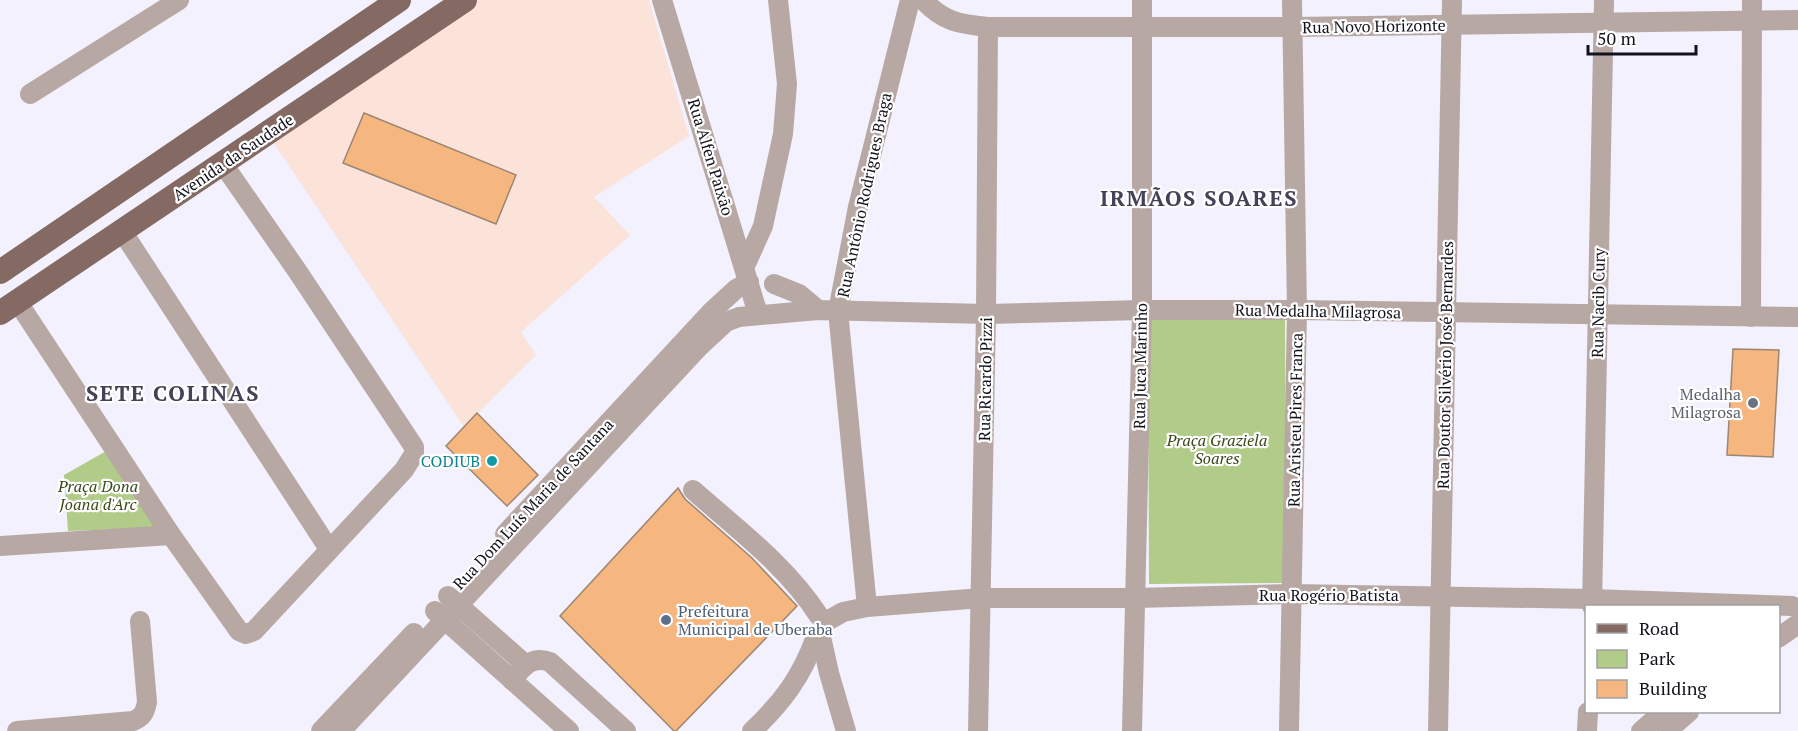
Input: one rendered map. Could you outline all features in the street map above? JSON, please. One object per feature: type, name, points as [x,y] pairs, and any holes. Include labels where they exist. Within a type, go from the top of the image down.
[{"type":"main road","points":[[0,272],[399,0]]},
{"type":"main road","name":"Avenida da Saudade","points":[[8,307],[465,0]]},
{"type":"street","name":"Rua Alfen Paixão","points":[[662,0],[758,314]]},
{"type":"street","points":[[747,274],[763,226],[783,134],[787,84],[778,0]]},
{"type":"street","name":"Rua Antônio Rodrigues Braga","points":[[867,607],[838,311],[858,207],[910,0]]},
{"type":"street","name":"Rua Novo Horizonte","points":[[923,0],[950,22],[988,27],[1451,26],[1604,22],[1752,9],[1798,20]]},
{"type":"street","name":"Rua Juca Marinho","points":[[1132,731],[1142,310],[1142,0]]},
{"type":"street","name":"Rua Aristeu Pires Franca","points":[[1289,731],[1297,310],[1292,0]]},
{"type":"street","name":"Rua Doutor Silvério José Bernardes","points":[[1438,731],[1452,0]]},
{"type":"street","name":"Rua Nacib Cury","points":[[1592,603],[1604,0]]},
{"type":"street","points":[[30,94],[177,1]]},
{"type":"street","points":[[1751,317],[1752,9]]},
{"type":"street","name":"Rua Ricardo Pizzi","points":[[978,731],[982,598],[988,27]]},
{"type":"street","points":[[8,307],[239,631],[246,634],[254,631],[404,470],[414,454],[414,447],[223,164]]},
{"type":"street","points":[[122,231],[329,549]]},
{"type":"street","name":"Rua Dom Luís Maria de Santana","points":[[453,600],[546,488],[712,311],[736,289],[747,274]]},
{"type":"street","points":[[774,284],[799,294],[818,310]]},
{"type":"street","name":"Rua Dom Luís Maria de Santana","points":[[321,731],[439,615],[713,333],[733,319],[758,314],[818,310]]},
{"type":"street","name":"Rua Medalha Milagrosa","points":[[818,310],[986,314],[1142,310],[1297,310],[1798,317]]},
{"type":"street","points":[[693,490],[792,579],[807,596],[822,627],[829,673],[846,731]]},
{"type":"street","points":[[0,546],[171,535]]},
{"type":"street","name":"Rua Rogério Batista","points":[[822,627],[843,612],[867,607],[982,598],[1135,598],[1292,594],[1441,596],[1636,605]]},
{"type":"street","points":[[453,600],[526,665]]},
{"type":"street","points":[[1780,636],[1792,612]]},
{"type":"street","points":[[439,615],[569,731]]},
{"type":"street","name":"Rua Dom Luís Maria de Santana","points":[[341,731],[439,615]]},
{"type":"street","points":[[17,731],[133,721],[140,718],[144,714],[147,702],[140,621]]},
{"type":"street","points":[[752,731],[777,707],[797,680],[822,627]]},
{"type":"street","points":[[512,680],[534,660],[542,659],[550,662],[626,731]]},
{"type":"street","points":[[1587,731],[1588,713]]},
{"type":"street","points":[[1641,731],[1661,713]]},
{"type":"street","points":[[1667,731],[1687,713]]},
{"type":"shaded area","points":[[479,0],[649,0],[689,136],[594,197],[630,235],[521,332],[536,355],[464,427],[271,139]]},
{"type":"green space","name":"Praça Graziela Soares","points":[[1285,314],[1286,583],[1149,584],[1148,315]]},
{"type":"green space","name":"Praça Dona Joana d'Arc","points":[[108,450],[159,528],[68,531],[64,475]]},
{"type":"building","points":[[364,113],[516,175],[496,224],[343,163]]},
{"type":"building","name":"Medalha Milagrosa","points":[[1733,349],[1779,350],[1773,457],[1727,455]]},
{"type":"building","name":"CODIUB","points":[[477,413],[538,475],[507,506],[446,446]]},
{"type":"building","points":[[678,488],[685,499],[752,558],[797,606],[674,731],[560,616]]},
{"type":"place","name":"Medalha Milagrosa","points":[[1753,403]]},
{"type":"place","name":"CODIUB","points":[[492,461]]},
{"type":"place","name":"Prefeitura Municipal de Uberaba","points":[[666,620]]},
{"type":"district","name":"IRMÃOS SOARES","points":[[1199,198]]},
{"type":"district","name":"SETE COLINAS","points":[[173,393]]}]
